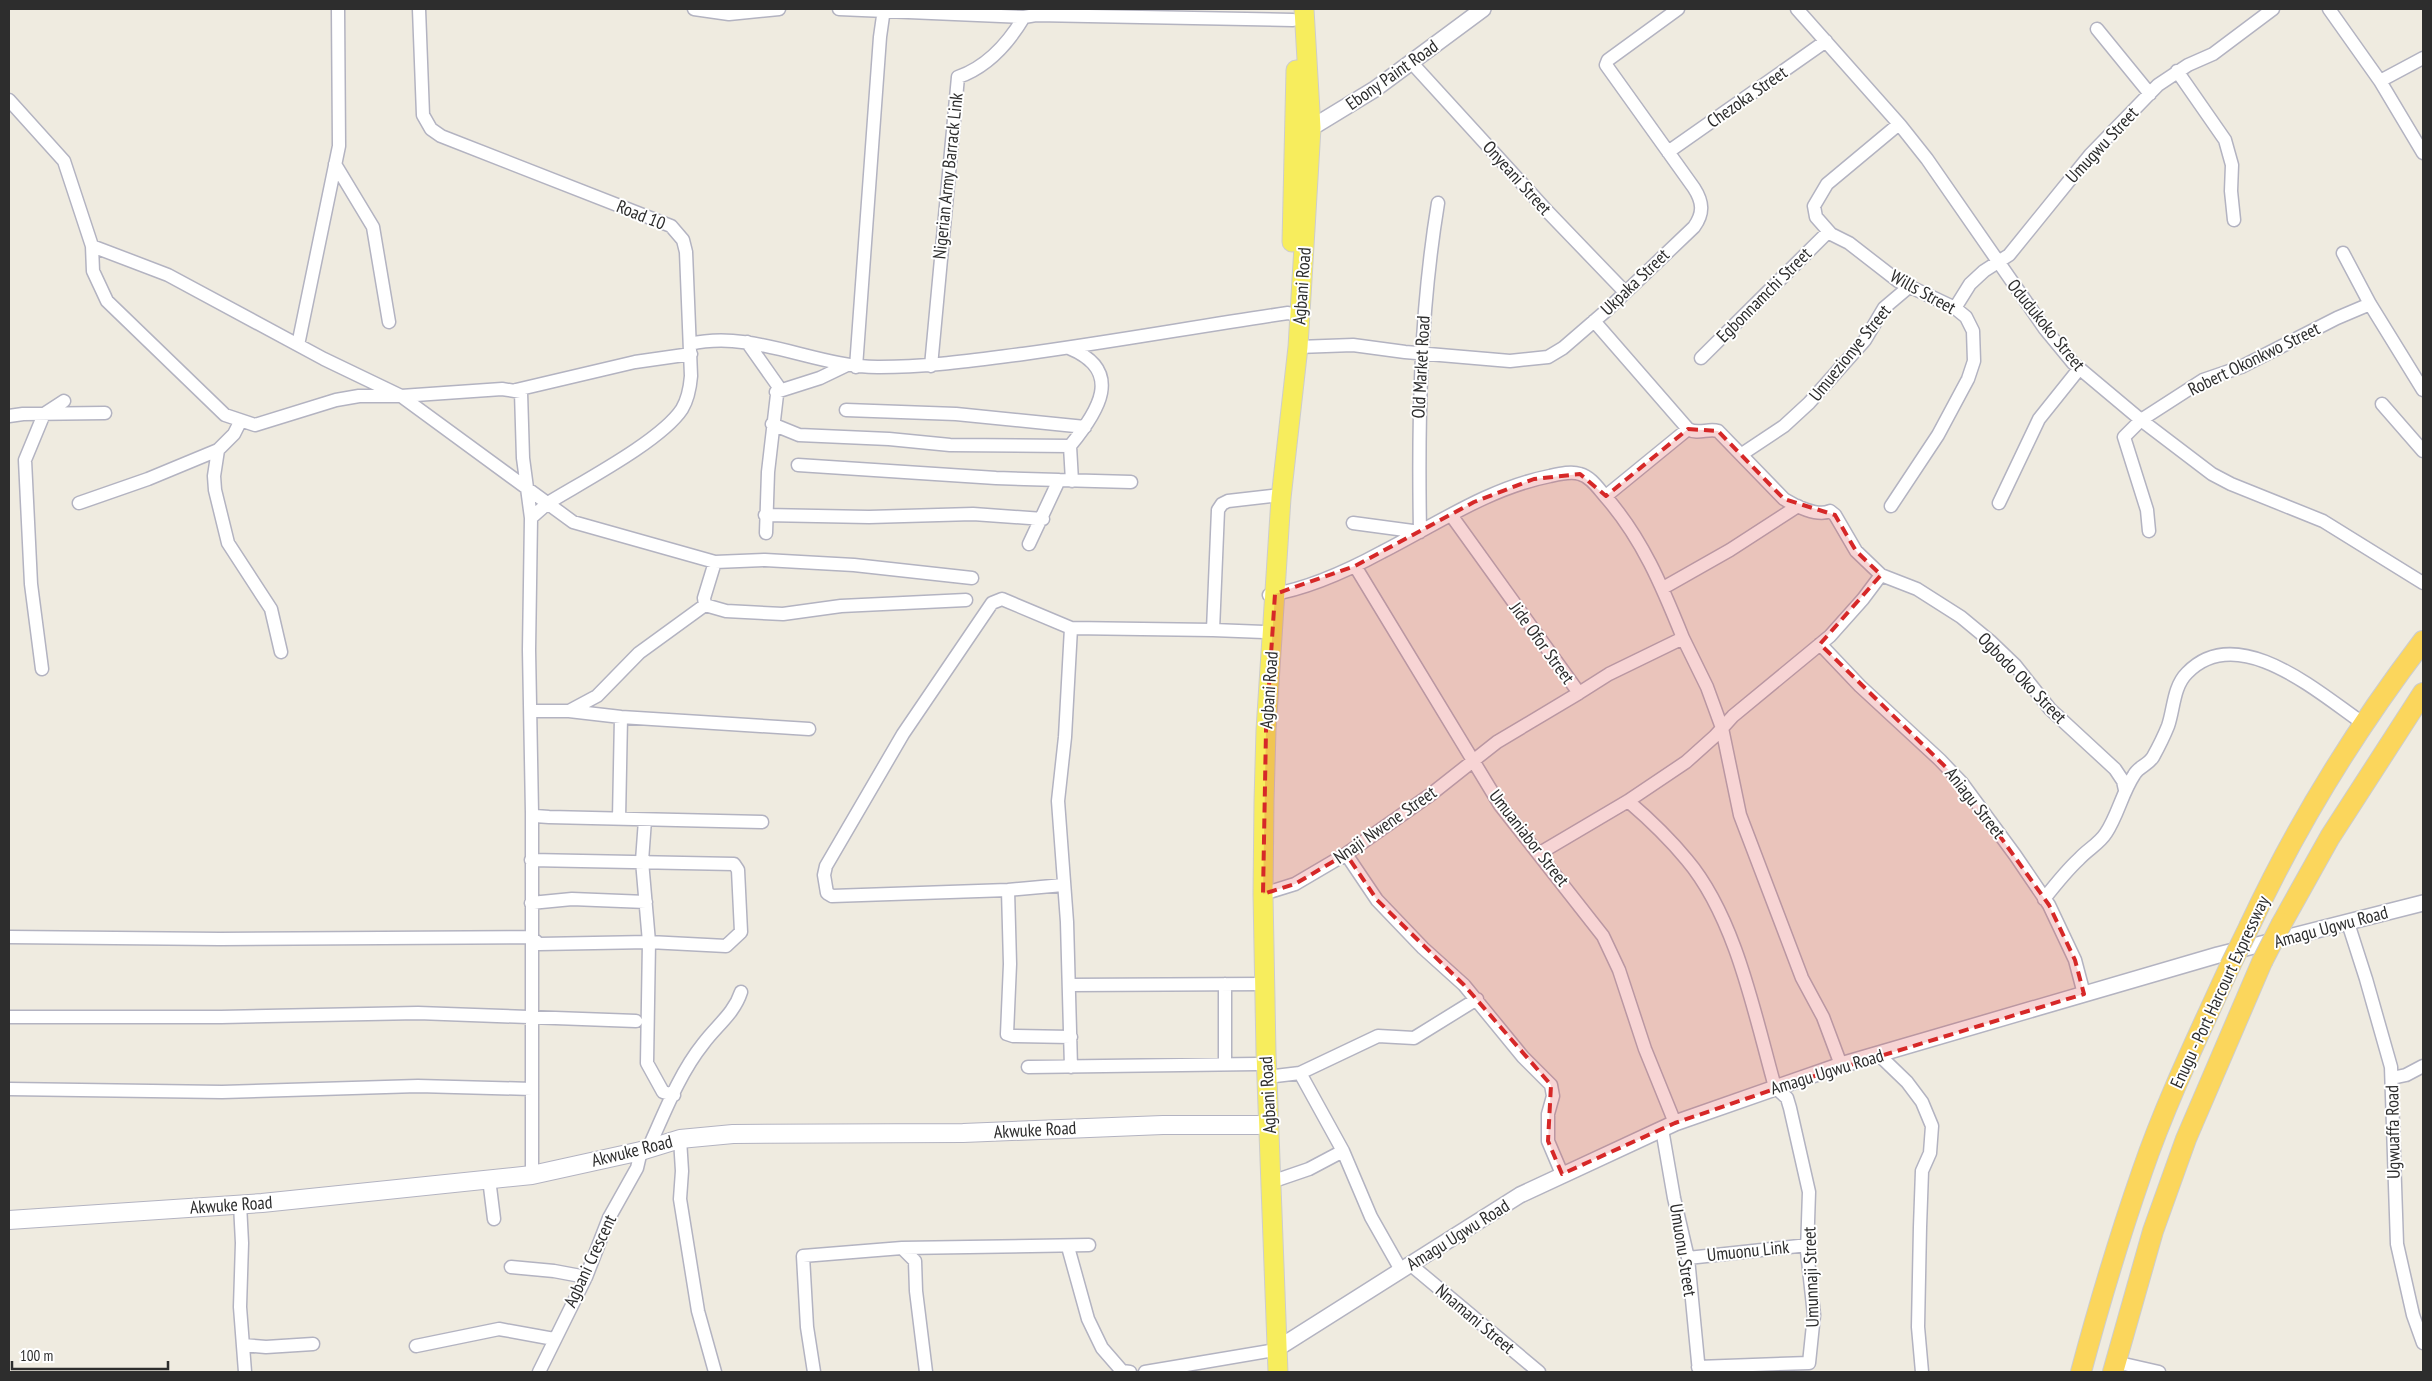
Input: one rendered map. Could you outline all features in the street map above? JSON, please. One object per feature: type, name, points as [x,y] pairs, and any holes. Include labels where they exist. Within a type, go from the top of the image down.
[{"type":"highway","name":"Enugu - Port Harcourt Expressway","points":[[2080,1372],[2100,1301],[2142,1172],[2178,1080],[2230,966],[2294,837],[2364,724],[2423,641]]},
{"type":"highway","name":"Enugu - Port Harcourt Expressway","points":[[2114,1367],[2152,1231],[2186,1139],[2262,962],[2282,922],[2330,837],[2423,692]]},
{"type":"main road","name":"Agbani Road","points":[[1278,1372],[1270,1351],[1256,813],[1277,497],[1294,314],[1303,129],[1296,55],[1297,12]]},
{"type":"main road","name":"Agbani Road","points":[[1277,497],[1298,347],[1294,314]]},
{"type":"main road","name":"Agbani Road","points":[[1261,983],[1268,634]]},
{"type":"main road","name":"Akwuke Road","points":[[9,1220],[335,1197],[532,1175],[644,1150],[680,1139],[733,1134],[963,1133],[1145,1125],[1264,1126]]},
{"type":"main road","name":"Agbani Road","points":[[1264,1126],[1271,1182],[1270,1351],[1266,1372]]},
{"type":"street","points":[[298,345],[339,146],[338,9]]},
{"type":"street","name":"Road 10","points":[[418,9],[423,115],[431,129],[441,136],[671,226],[683,240],[686,252],[690,392],[682,410],[672,421],[642,444],[548,503],[531,518]]},
{"type":"street","points":[[694,9],[729,14],[779,9]]},
{"type":"street","points":[[839,9],[1024,17],[1109,13],[1206,14],[1297,12]]},
{"type":"street","name":"Ebony Paint Road","points":[[1303,129],[1375,89],[1483,9]]},
{"type":"street","name":"Ukpaka Street","points":[[1298,347],[1353,345],[1510,361],[1537,359],[1557,353],[1594,322],[1694,226],[1700,217],[1700,198],[1606,65],[1608,60],[1678,9]]},
{"type":"street","name":"Odudukoko Street","points":[[1797,9],[1899,124],[1927,159],[2045,329],[2079,369],[2141,420],[2212,474],[2231,484],[2323,521],[2423,584]]},
{"type":"street","name":"Umugwu Street","points":[[1955,308],[1970,284],[1984,271],[2008,255],[2090,155],[2150,94],[2177,71],[2214,54],[2273,9]]},
{"type":"street","points":[[2329,9],[2380,80],[2423,153]]},
{"type":"street","points":[[851,366],[884,10]]},
{"type":"street","name":"Nigerian Army Barrack Link","points":[[931,366],[958,77],[970,73],[990,58],[1006,42],[1024,17]]},
{"type":"street","points":[[2097,29],[2150,94]]},
{"type":"street","name":"Chezoka Street","points":[[1668,152],[1826,41]]},
{"type":"street","points":[[2380,80],[2423,58]]},
{"type":"street","name":"Onyeani Street","points":[[1411,62],[1548,212],[1625,292]]},
{"type":"street","points":[[2177,71],[2225,140],[2232,165],[2231,191],[2234,220]]},
{"type":"street","points":[[9,100],[64,161],[92,246],[93,271],[107,301],[225,415],[240,422],[255,425],[336,400],[359,396],[402,396],[502,388],[521,392],[522,458],[528,487],[531,518],[529,650],[533,818],[531,860],[532,1175]]},
{"type":"street","name":"Wills Street","points":[[1892,506],[1942,428],[1973,365],[1975,351],[1973,331],[1966,317],[1955,308],[1898,281],[1849,243],[1828,232],[1814,211],[1814,206],[1821,191],[1899,124]]},
{"type":"street","points":[[335,164],[373,227],[390,322]]},
{"type":"street","name":"Old Market Road","points":[[1420,532],[1418,437],[1423,313],[1438,203]]},
{"type":"street","name":"Egbonnamchi Street","points":[[1701,358],[1828,232]]},
{"type":"street","points":[[92,246],[168,275],[298,345],[402,396],[573,522],[715,562],[765,560],[854,565],[972,578]]},
{"type":"street","points":[[2343,253],[2370,304],[2423,390]]},
{"type":"street","name":"Umuezionye Street","points":[[1742,454],[1784,426],[1809,403],[1865,340],[1884,308],[1910,286]]},
{"type":"street","name":"Robert Okonkwo Street","points":[[2149,531],[2147,510],[2124,437],[2141,420],[2202,380],[2241,367],[2337,318],[2370,304]]},
{"type":"street","points":[[516,390],[690,349],[706,340],[746,342],[851,366],[931,366],[1069,348],[1294,314]]},
{"type":"street","points":[[1594,322],[1688,429],[1606,496]]},
{"type":"street","points":[[746,342],[776,380],[778,386],[772,424],[765,515],[766,533]]},
{"type":"street","points":[[1030,544],[1066,480],[1070,446],[1092,419],[1103,387],[1098,370],[1086,354],[1069,348]]},
{"type":"street","points":[[776,392],[851,366]]},
{"type":"street","points":[[2000,503],[2039,419],[2079,369]]},
{"type":"street","points":[[42,669],[31,584],[25,460],[44,414],[64,401]]},
{"type":"street","points":[[2382,404],[2423,451]]},
{"type":"street","points":[[846,410],[956,414],[1084,427]]},
{"type":"street","points":[[9,416],[105,413]]},
{"type":"street","points":[[79,503],[148,479],[218,450],[234,434],[240,422]]},
{"type":"street","points":[[772,424],[799,435],[889,439],[950,445],[1070,446]]},
{"type":"street","name":"Ogbodo Oko Street","points":[[1688,429],[1698,432],[1711,429],[1718,431],[1784,499],[1798,506],[1826,514],[1830,512],[1835,515],[1856,551],[1881,575],[1917,589],[1961,617],[1990,641],[2014,665],[2050,709],[2114,769],[2123,781],[2126,790]]},
{"type":"street","points":[[218,450],[214,476],[215,490],[228,543],[270,609],[281,652]]},
{"type":"street","points":[[798,465],[996,478],[1132,482]]},
{"type":"street","points":[[1271,595],[1296,590],[1354,566],[1511,486],[1556,474],[1580,474],[1592,481],[1606,496],[1636,537],[1655,569],[1683,638],[1707,687],[1722,728],[1740,815],[1802,978],[1823,1017],[1841,1066]]},
{"type":"street","points":[[1213,630],[1218,510],[1222,504],[1228,501],[1277,497]]},
{"type":"street","points":[[1663,588],[1730,550],[1798,506]]},
{"type":"street","points":[[765,515],[869,517],[973,514],[1043,519]]},
{"type":"street","name":"Jide Ofor Street","points":[[1451,515],[1579,694],[1497,742]]},
{"type":"street","points":[[1353,523],[1420,532]]},
{"type":"street","points":[[705,605],[704,598],[712,578],[715,562]]},
{"type":"street","name":"Umuaniabor Street","points":[[1354,566],[1500,805],[1588,915],[1611,952],[1645,1048],[1668,1126]]},
{"type":"street","points":[[1540,853],[1628,800],[1686,762],[1733,716],[1820,644],[1863,599],[1881,575]]},
{"type":"street","points":[[1063,885],[1008,890],[832,896],[827,893],[824,875],[826,866],[903,734],[992,603],[1002,599],[1071,628],[1213,630],[1268,634]]},
{"type":"street","points":[[569,711],[597,696],[639,653],[705,605],[726,610],[783,614],[857,605],[966,600]]},
{"type":"street","points":[[1071,628],[1065,737],[1058,801],[1069,985],[1071,1067]]},
{"type":"street","points":[[1579,694],[1609,674],[1683,638]]},
{"type":"street","name":"Aniagu Street","points":[[1820,644],[1860,686],[1940,760],[1962,783],[2015,855],[2066,936],[2084,994]]},
{"type":"street","points":[[2044,899],[2080,857],[2092,849],[2106,834],[2137,770],[2149,763],[2153,757],[2168,725],[2173,702],[2186,673],[2212,656],[2241,654],[2271,664],[2293,675],[2364,724]]},
{"type":"street","points":[[531,711],[569,711],[621,717],[809,729]]},
{"type":"street","points":[[619,819],[621,717]]},
{"type":"street","name":"Nnaji Nwene Street","points":[[1263,894],[1295,884],[1346,854],[1474,761],[1497,742]]},
{"type":"street","points":[[2114,769],[2137,770]]},
{"type":"street","points":[[1628,800],[1650,819],[1688,860],[1720,916],[1742,970],[1775,1088]]},
{"type":"street","points":[[533,818],[762,822]]},
{"type":"street","points":[[645,820],[642,861],[649,942],[647,1063],[663,1092],[674,1095]]},
{"type":"street","points":[[1346,854],[1377,900],[1407,933],[1477,999],[1524,1057],[1551,1085],[1553,1096],[1548,1114],[1548,1141],[1562,1174]]},
{"type":"street","points":[[9,937],[220,939],[531,937],[539,944],[649,942],[726,946],[741,932],[738,870],[734,864],[531,860]]},
{"type":"street","points":[[1008,890],[1010,964],[1007,1034],[1013,1036],[1071,1036]]},
{"type":"street","points":[[531,903],[572,899],[646,902]]},
{"type":"street","name":"Amagu Ugwu Road","points":[[1270,1351],[1520,1196],[1562,1174],[1668,1126],[1841,1066],[2084,994],[2218,955],[2423,903]]},
{"type":"street","name":"Ugwuaffa Road","points":[[2348,923],[2386,1046],[2392,1078],[2392,1158],[2397,1244],[2413,1315],[2423,1342]]},
{"type":"street","points":[[1069,985],[1261,983]]},
{"type":"street","points":[[1225,984],[1225,1064]]},
{"type":"street","name":"Agbani Crescent","points":[[539,1372],[586,1277],[609,1218],[637,1168],[644,1150],[703,1044],[724,1022],[738,1002],[741,992]]},
{"type":"street","points":[[1028,1067],[1225,1064],[1262,1071],[1300,1073],[1378,1036],[1414,1038],[1477,999]]},
{"type":"street","points":[[9,1017],[221,1017],[418,1013],[636,1021]]},
{"type":"street","points":[[1879,1055],[1922,1102],[1932,1126],[1930,1153],[1922,1171],[1918,1327],[1922,1372]]},
{"type":"street","points":[[2392,1078],[2406,1075],[2423,1066]]},
{"type":"street","points":[[1300,1073],[1343,1150],[1371,1217],[1406,1268]]},
{"type":"street","points":[[9,1089],[222,1092],[418,1086],[532,1089]]},
{"type":"street","name":"Umunnaji Street","points":[[1699,1370],[1810,1367],[1814,1315],[1807,1251],[1810,1192],[1787,1098],[1775,1088]]},
{"type":"street","name":"Umuonu Street","points":[[1668,1126],[1674,1198],[1688,1258],[1699,1370]]},
{"type":"street","points":[[680,1139],[682,1171],[680,1199],[698,1311],[715,1372]]},
{"type":"street","points":[[1271,1182],[1309,1169],[1343,1150]]},
{"type":"street","points":[[489,1179],[494,1218]]},
{"type":"street","points":[[240,1204],[242,1243],[240,1307],[245,1372]]},
{"type":"street","name":"Umuonu Link","points":[[1688,1258],[1808,1245]]},
{"type":"street","points":[[1068,1246],[1088,1319],[1102,1348],[1122,1371],[1130,1372]]},
{"type":"street","points":[[814,1372],[807,1327],[802,1256],[902,1248],[1090,1246]]},
{"type":"street","points":[[902,1248],[915,1261],[916,1292],[926,1372]]},
{"type":"street","points":[[511,1268],[554,1271],[586,1277]]},
{"type":"street","name":"Nnamani Street","points":[[1406,1268],[1539,1372]]},
{"type":"street","points":[[416,1346],[499,1329],[554,1339]]},
{"type":"street","points":[[243,1345],[266,1347],[313,1344]]},
{"type":"street","points":[[1145,1372],[1270,1351]]},
{"type":"street","points":[[2114,1367],[2159,1372]]},
{"type":"highlighted area","points":[[1688,429],[1718,431],[1784,499],[1835,515],[1856,551],[1881,575],[1820,644],[1962,783],[2049,905],[2075,960],[2084,994],[1795,1082],[1675,1123],[1562,1174],[1548,1141],[1551,1085],[1464,985],[1377,900],[1346,854],[1295,884],[1263,894],[1266,730],[1275,594],[1355,566],[1474,502],[1534,479],[1580,474],[1606,496]]}]
